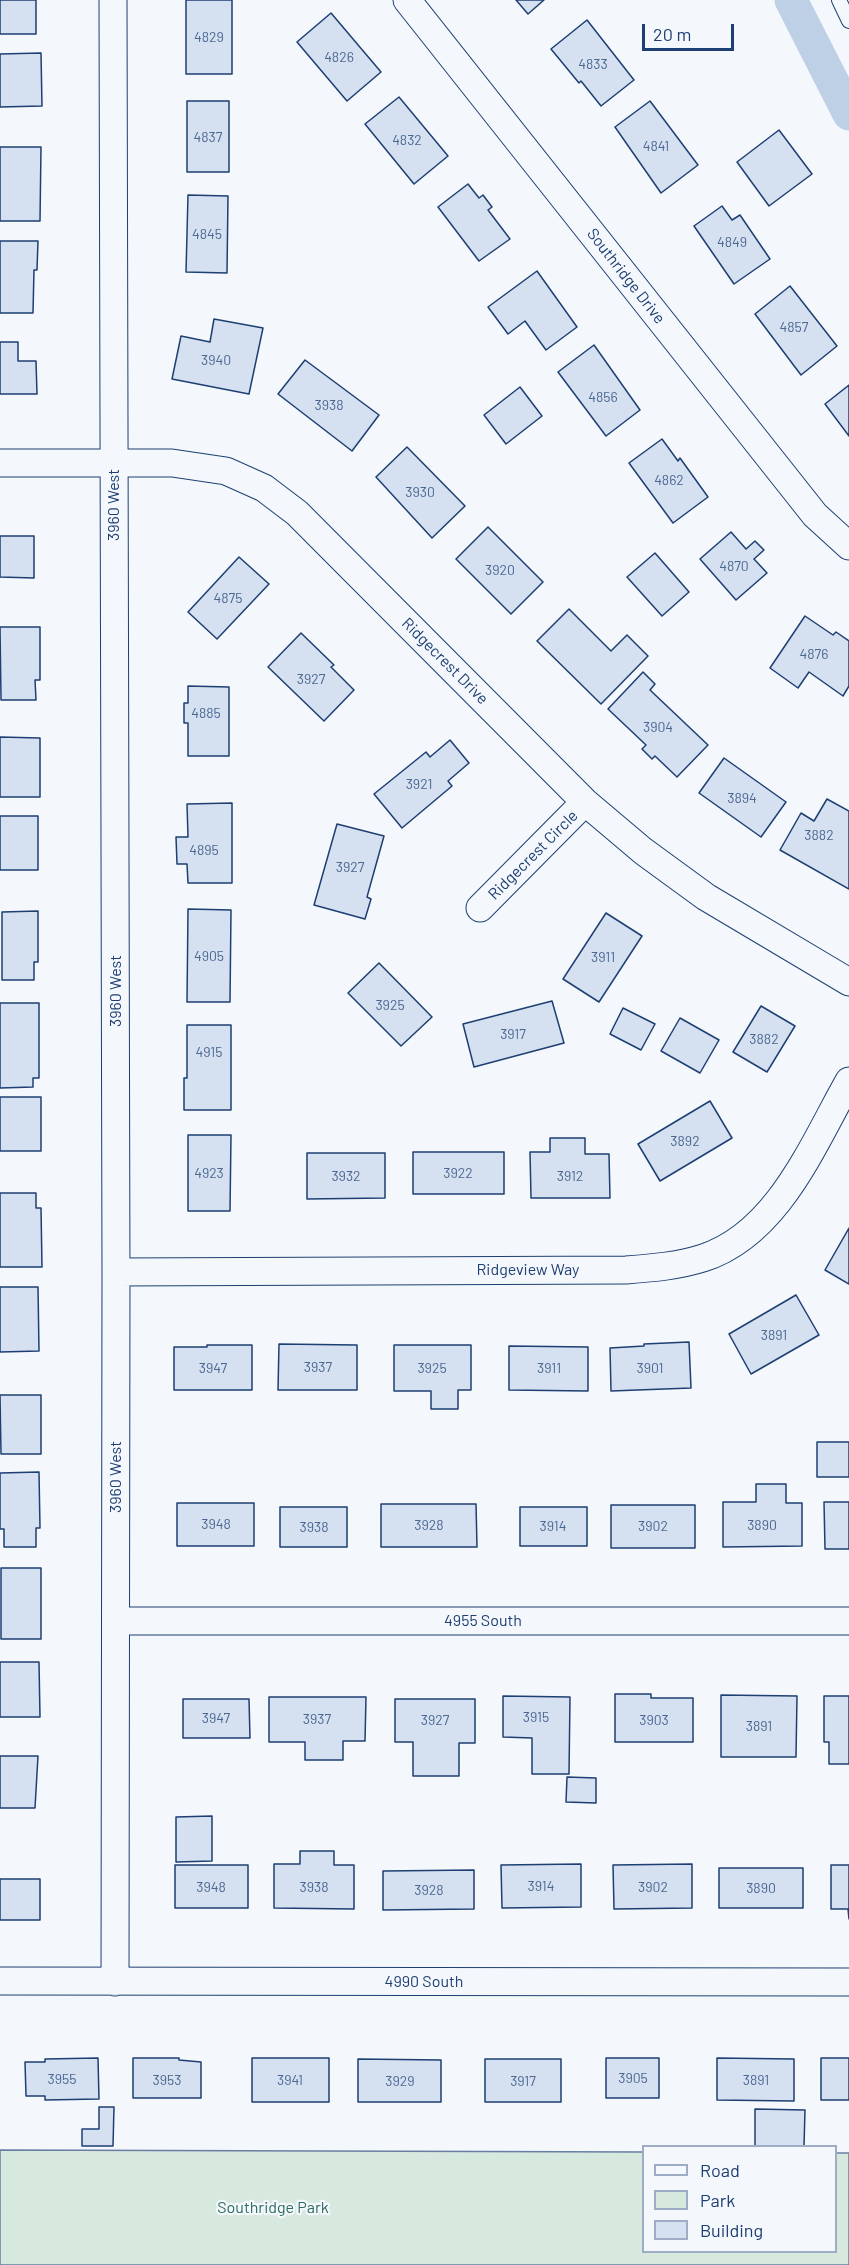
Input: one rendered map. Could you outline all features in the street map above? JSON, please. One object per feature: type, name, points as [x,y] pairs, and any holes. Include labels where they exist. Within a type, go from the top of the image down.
[{"type":"street","name":"3960 West","points":[[113,0],[115,1982]]},
{"type":"street","name":"Southridge Drive","points":[[407,0],[815,515],[849,546]]},
{"type":"street","name":"Ridgecrest Drive","points":[[0,463],[172,463],[226,471],[264,488],[297,513],[585,802],[643,851],[706,897],[849,982]]},
{"type":"street","name":"Ridgecrest Circle","points":[[480,908],[585,802]]},
{"type":"street","name":"Ridgeview Way","points":[[116,1272],[626,1270],[667,1267],[705,1258],[747,1235],[786,1194],[849,1081]]},
{"type":"street","name":"4955 South","points":[[116,1621],[849,1621]]},
{"type":"street","name":"4990 South","points":[[0,1982],[849,1982]]},
{"type":"lane","points":[[839,0],[849,21]]},
{"type":"green space","name":"Southridge Park","points":[[0,2150],[642,2152],[642,2253],[837,2253],[837,2153],[849,2153],[849,2265],[0,2265]]},
{"type":"building","points":[[0,0],[36,0],[36,34],[0,34]]},
{"type":"building","points":[[186,0],[232,0],[232,74],[186,74]]},
{"type":"building","points":[[516,0],[544,0],[528,14]]},
{"type":"building","points":[[331,13],[381,72],[347,101],[297,42]]},
{"type":"building","points":[[587,20],[634,80],[601,106],[551,49]]},
{"type":"building","points":[[41,53],[42,106],[0,107],[0,54]]},
{"type":"building","points":[[399,97],[448,156],[414,184],[365,124]]},
{"type":"building","points":[[187,101],[229,101],[229,172],[187,172]]},
{"type":"building","points":[[650,101],[698,165],[661,193],[615,127]]},
{"type":"building","points":[[779,130],[812,174],[769,206],[737,162]]},
{"type":"building","points":[[0,147],[41,147],[40,221],[0,221]]},
{"type":"building","points":[[468,184],[479,198],[483,195],[492,207],[488,210],[510,239],[479,261],[438,207]]},
{"type":"building","points":[[188,195],[228,196],[227,273],[186,272]]},
{"type":"building","points":[[722,206],[732,220],[740,215],[770,259],[734,284],[694,226]]},
{"type":"building","points":[[0,241],[38,241],[37,270],[34,270],[33,313],[0,313]]},
{"type":"building","points":[[537,271],[577,327],[546,350],[525,321],[508,334],[488,307]]},
{"type":"building","points":[[790,286],[837,346],[801,375],[755,314]]},
{"type":"building","points":[[214,319],[263,328],[249,394],[172,379],[181,336],[210,342]]},
{"type":"building","points":[[0,342],[18,342],[18,361],[36,361],[37,394],[0,394]]},
{"type":"building","points":[[594,345],[640,410],[606,436],[558,372]]},
{"type":"building","points":[[305,360],[379,415],[352,451],[278,394]]},
{"type":"building","points":[[849,385],[849,436],[825,404]]},
{"type":"building","points":[[520,387],[542,416],[506,444],[484,415]]},
{"type":"building","points":[[662,439],[678,461],[680,458],[708,497],[673,523],[629,463]]},
{"type":"building","points":[[407,447],[465,506],[432,538],[376,477]]},
{"type":"building","points":[[488,527],[543,582],[511,614],[456,559]]},
{"type":"building","points":[[731,532],[746,549],[755,541],[764,550],[754,559],[767,573],[736,600],[700,559]]},
{"type":"building","points":[[0,536],[34,536],[34,578],[0,577]]},
{"type":"building","points":[[655,553],[689,592],[662,616],[627,577]]},
{"type":"building","points":[[239,557],[269,584],[217,639],[188,612]]},
{"type":"building","points":[[569,609],[611,651],[627,635],[648,656],[601,704],[537,641]]},
{"type":"building","points":[[805,616],[833,635],[836,632],[849,641],[849,686],[843,696],[809,672],[798,688],[770,668]]},
{"type":"building","points":[[0,627],[40,627],[40,680],[35,680],[36,700],[1,700]]},
{"type":"building","points":[[301,633],[334,665],[331,667],[354,690],[324,721],[268,667]]},
{"type":"building","points":[[643,672],[655,684],[650,690],[708,745],[677,777],[655,756],[652,759],[642,749],[646,745],[608,709]]},
{"type":"building","points":[[188,686],[229,687],[229,756],[188,756],[188,723],[184,723],[184,703],[188,703]]},
{"type":"building","points":[[0,737],[40,738],[40,797],[0,797]]},
{"type":"building","points":[[450,740],[469,763],[448,781],[452,786],[402,828],[374,794],[426,752],[430,757]]},
{"type":"building","points":[[724,758],[786,802],[761,837],[699,793]]},
{"type":"building","points":[[827,799],[849,811],[849,889],[780,850],[801,813],[814,821]]},
{"type":"building","points":[[232,803],[232,883],[188,883],[187,864],[177,864],[176,837],[188,837],[187,804]]},
{"type":"building","points":[[0,816],[38,816],[38,870],[0,870]]},
{"type":"building","points":[[337,824],[384,836],[367,897],[371,899],[365,919],[314,905]]},
{"type":"building","points":[[188,909],[231,910],[230,1002],[187,1002]]},
{"type":"building","points":[[38,911],[38,962],[34,962],[34,980],[2,980],[2,912]]},
{"type":"building","points":[[606,913],[642,936],[599,1002],[563,979]]},
{"type":"building","points":[[379,963],[432,1017],[401,1046],[348,993]]},
{"type":"building","points":[[552,1001],[564,1043],[474,1067],[463,1024]]},
{"type":"building","points":[[0,1003],[39,1003],[39,1078],[33,1078],[33,1087],[0,1088]]},
{"type":"building","points":[[761,1006],[795,1026],[767,1072],[733,1052]]},
{"type":"building","points":[[623,1008],[655,1024],[641,1050],[610,1034]]},
{"type":"building","points":[[680,1018],[719,1040],[700,1073],[661,1051]]},
{"type":"building","points":[[187,1025],[231,1025],[231,1110],[184,1110],[184,1078],[187,1078]]},
{"type":"building","points":[[0,1097],[41,1097],[41,1151],[0,1151]]},
{"type":"building","points":[[710,1101],[732,1138],[660,1181],[638,1144]]},
{"type":"building","points":[[188,1135],[231,1135],[230,1211],[188,1211]]},
{"type":"building","points":[[550,1138],[585,1138],[585,1154],[609,1154],[610,1198],[531,1198],[530,1152],[550,1152]]},
{"type":"building","points":[[413,1152],[504,1152],[504,1194],[413,1194]]},
{"type":"building","points":[[307,1153],[385,1153],[385,1198],[307,1199]]},
{"type":"building","points":[[0,1193],[36,1193],[36,1208],[41,1208],[42,1267],[0,1267]]},
{"type":"building","points":[[849,1228],[849,1284],[825,1270]]},
{"type":"building","points":[[0,1287],[38,1287],[39,1351],[0,1352]]},
{"type":"building","points":[[796,1295],[819,1335],[751,1374],[729,1334]]},
{"type":"building","points":[[689,1342],[691,1388],[611,1391],[610,1348]]},
{"type":"building","points":[[279,1344],[357,1345],[357,1390],[278,1390]]},
{"type":"building","points":[[207,1345],[252,1345],[252,1390],[174,1390],[174,1347],[207,1347]]},
{"type":"building","points":[[394,1345],[471,1345],[471,1390],[458,1390],[458,1409],[431,1409],[431,1391],[394,1391]]},
{"type":"building","points":[[509,1346],[588,1347],[588,1391],[509,1390]]},
{"type":"building","points":[[0,1395],[41,1395],[41,1454],[1,1454]]},
{"type":"building","points":[[817,1442],[849,1442],[849,1477],[817,1477]]},
{"type":"building","points":[[39,1472],[40,1528],[36,1528],[36,1547],[4,1547],[4,1529],[0,1529],[0,1473]]},
{"type":"building","points":[[756,1484],[786,1484],[786,1503],[802,1503],[802,1546],[723,1547],[723,1502],[756,1502]]},
{"type":"building","points":[[824,1502],[849,1502],[849,1549],[825,1549]]},
{"type":"building","points":[[177,1503],[254,1503],[254,1546],[177,1546]]},
{"type":"building","points":[[381,1504],[476,1504],[477,1547],[381,1547]]},
{"type":"building","points":[[611,1505],[695,1505],[695,1548],[611,1548]]},
{"type":"building","points":[[280,1507],[347,1507],[347,1547],[280,1547]]},
{"type":"building","points":[[520,1507],[587,1507],[587,1546],[520,1546]]},
{"type":"building","points":[[1,1568],[41,1568],[41,1639],[1,1639]]},
{"type":"building","points":[[0,1662],[39,1662],[40,1717],[0,1717]]},
{"type":"building","points":[[615,1694],[651,1694],[651,1698],[693,1698],[693,1742],[615,1742]]},
{"type":"building","points":[[721,1695],[797,1696],[796,1757],[721,1757]]},
{"type":"building","points":[[503,1696],[570,1697],[569,1774],[532,1774],[532,1738],[503,1737]]},
{"type":"building","points":[[824,1696],[849,1696],[849,1764],[829,1764],[829,1742],[824,1742]]},
{"type":"building","points":[[269,1697],[366,1697],[365,1741],[343,1741],[343,1760],[305,1760],[305,1742],[269,1742]]},
{"type":"building","points":[[183,1699],[249,1699],[250,1738],[183,1738]]},
{"type":"building","points":[[395,1699],[475,1699],[475,1743],[459,1743],[459,1776],[413,1776],[413,1742],[395,1742]]},
{"type":"building","points":[[0,1756],[38,1756],[35,1808],[0,1808]]},
{"type":"building","points":[[567,1777],[596,1778],[596,1803],[566,1802]]},
{"type":"building","points":[[212,1816],[212,1861],[176,1862],[176,1817]]},
{"type":"building","points":[[300,1851],[334,1851],[334,1865],[354,1865],[354,1909],[274,1908],[274,1864],[300,1864]]},
{"type":"building","points":[[581,1864],[581,1907],[502,1908],[501,1865]]},
{"type":"building","points":[[692,1864],[692,1908],[614,1909],[613,1865]]},
{"type":"building","points":[[175,1865],[248,1865],[248,1908],[175,1908]]},
{"type":"building","points":[[831,1865],[849,1865],[849,1919],[848,1909],[831,1909]]},
{"type":"building","points":[[719,1868],[803,1868],[803,1908],[719,1908]]},
{"type":"building","points":[[474,1870],[474,1909],[383,1910],[383,1871]]},
{"type":"building","points":[[0,1879],[40,1879],[40,1920],[0,1920]]},
{"type":"building","points":[[98,2058],[99,2099],[45,2100],[45,2096],[26,2096],[25,2062],[45,2062],[45,2059]]},
{"type":"building","points":[[133,2058],[179,2058],[179,2060],[201,2062],[201,2098],[133,2098]]},
{"type":"building","points":[[252,2058],[329,2058],[329,2102],[252,2102]]},
{"type":"building","points":[[606,2058],[659,2058],[659,2098],[606,2098]]},
{"type":"building","points":[[717,2058],[794,2059],[794,2101],[717,2100]]},
{"type":"building","points":[[821,2058],[849,2058],[849,2100],[821,2100]]},
{"type":"building","points":[[358,2059],[441,2060],[441,2102],[358,2102]]},
{"type":"building","points":[[485,2059],[561,2059],[561,2102],[485,2102]]},
{"type":"building","points":[[99,2107],[114,2107],[113,2146],[82,2146],[82,2129],[99,2129]]},
{"type":"building","points":[[755,2109],[805,2110],[804,2145],[755,2145]]},
{"type":"waterway","points":[[791,0],[849,114]]}]
